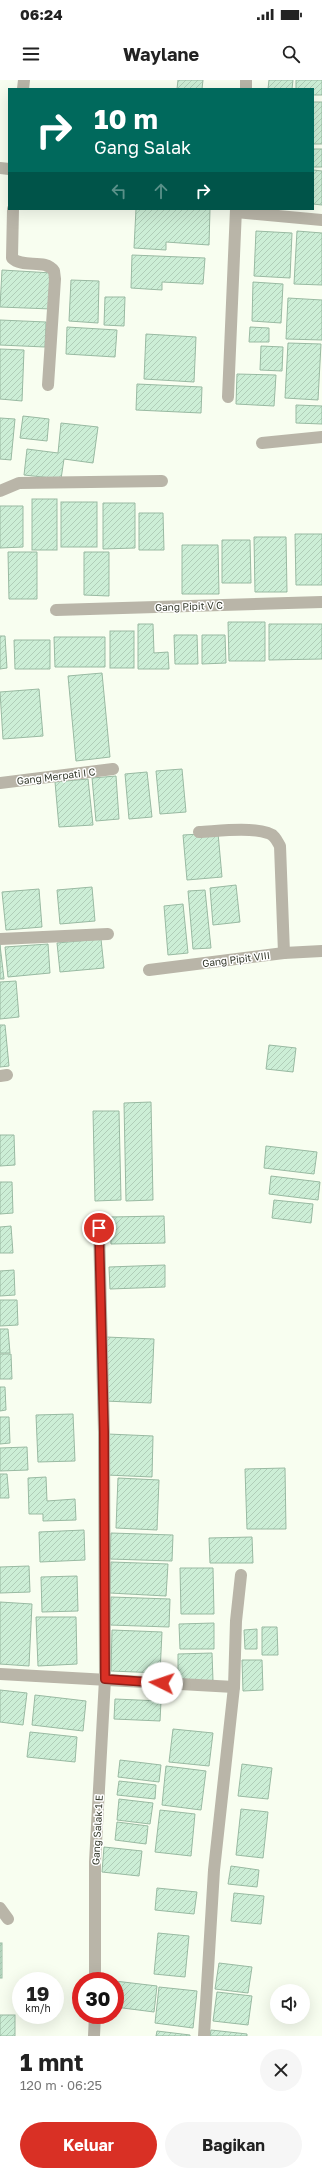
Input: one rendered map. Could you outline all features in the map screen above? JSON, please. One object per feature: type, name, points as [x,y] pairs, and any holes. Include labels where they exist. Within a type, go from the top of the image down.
[{"type":"street","points":[[13,210],[11,252],[14,260],[47,265],[54,271],[55,279],[48,385]]},
{"type":"street","points":[[228,397],[236,211],[322,220]]},
{"type":"street","points":[[262,443],[322,437]]},
{"type":"street","points":[[0,492],[19,483],[162,481]]},
{"type":"street","name":"Gang Pipit V C","points":[[56,610],[322,602]]},
{"type":"street","name":"Gang Merpati I C","points":[[0,783],[113,769]]},
{"type":"street","points":[[200,832],[255,831],[269,833],[275,837],[280,846],[284,953]]},
{"type":"street","points":[[0,939],[108,934]]},
{"type":"street","name":"Gang Pipit VIII","points":[[149,970],[284,953],[322,951]]},
{"type":"street","name":"Gang Salak 1 E","points":[[95,1972],[95,1862],[105,1679],[104,1432],[99,1228]]},
{"type":"street","points":[[204,2036],[214,1870],[234,1687],[236,1621],[240,1575]]},
{"type":"street","points":[[0,1674],[234,1687]]},
{"type":"street","points":[[0,1908],[8,1919]]},
{"type":"street","points":[[94,2036],[95,2024]]},
{"type":"building","points":[[178,80],[203,80],[202,88],[177,88]]},
{"type":"building","points":[[269,80],[293,80],[292,88],[268,88]]},
{"type":"building","points":[[296,80],[322,80],[322,95],[314,95],[314,88],[296,88]]},
{"type":"building","points":[[314,102],[322,102],[322,144],[314,144]]},
{"type":"building","points":[[314,149],[322,149],[322,167],[314,167]]},
{"type":"building","points":[[314,170],[322,171],[322,205],[314,204]]},
{"type":"building","points":[[136,210],[210,210],[209,245],[166,242],[166,250],[134,248]]},
{"type":"building","points":[[256,231],[292,233],[290,278],[254,276]]},
{"type":"building","points":[[297,231],[322,233],[322,285],[294,284]]},
{"type":"building","points":[[132,255],[205,258],[203,284],[162,282],[162,290],[131,288]]},
{"type":"building","points":[[2,270],[52,273],[51,309],[0,307]]},
{"type":"building","points":[[71,280],[99,281],[98,323],[69,321]]},
{"type":"building","points":[[253,282],[283,284],[281,323],[252,321]]},
{"type":"building","points":[[105,297],[125,297],[124,326],[104,325]]},
{"type":"building","points":[[288,298],[322,300],[322,340],[286,339]]},
{"type":"building","points":[[0,320],[46,322],[45,347],[0,345]]},
{"type":"building","points":[[67,327],[117,330],[115,357],[66,354]]},
{"type":"building","points":[[250,327],[269,328],[269,342],[249,342]]},
{"type":"building","points":[[146,334],[196,337],[194,382],[144,379]]},
{"type":"building","points":[[288,343],[321,344],[318,400],[285,398]]},
{"type":"building","points":[[261,346],[283,347],[282,371],[260,370]]},
{"type":"building","points":[[0,349],[24,350],[22,401],[0,399]]},
{"type":"building","points":[[237,374],[276,375],[274,406],[236,404]]},
{"type":"building","points":[[137,384],[202,387],[201,413],[136,410]]},
{"type":"building","points":[[296,405],[322,406],[322,424],[296,423]]},
{"type":"building","points":[[23,416],[49,419],[47,441],[20,438]]},
{"type":"building","points":[[0,418],[15,419],[11,460],[0,459]]},
{"type":"building","points":[[61,423],[98,427],[93,463],[64,459],[61,479],[24,475],[27,449],[58,453]]},
{"type":"building","points":[[32,499],[57,499],[57,550],[32,550]]},
{"type":"building","points":[[61,502],[97,502],[97,547],[61,547]]},
{"type":"building","points":[[103,503],[135,503],[135,548],[103,549]]},
{"type":"building","points":[[0,506],[23,506],[23,547],[0,548]]},
{"type":"building","points":[[139,513],[163,513],[164,550],[139,550]]},
{"type":"building","points":[[295,534],[322,534],[322,585],[296,585]]},
{"type":"building","points":[[254,537],[286,537],[287,592],[255,592]]},
{"type":"building","points":[[222,540],[250,540],[251,583],[222,583]]},
{"type":"building","points":[[182,545],[218,545],[219,594],[182,594]]},
{"type":"building","points":[[8,552],[37,552],[37,599],[9,599]]},
{"type":"building","points":[[84,552],[109,552],[109,596],[84,595]]},
{"type":"building","points":[[228,622],[265,622],[265,661],[229,661]]},
{"type":"building","points":[[138,624],[153,624],[154,653],[168,652],[169,669],[138,669]]},
{"type":"building","points":[[269,624],[322,624],[322,659],[269,660]]},
{"type":"building","points":[[110,631],[134,631],[134,668],[110,668]]},
{"type":"building","points":[[174,635],[197,635],[198,664],[175,664]]},
{"type":"building","points":[[202,635],[225,635],[226,663],[202,664]]},
{"type":"building","points":[[0,636],[5,636],[7,668],[0,669]]},
{"type":"building","points":[[54,637],[105,637],[105,667],[55,667]]},
{"type":"building","points":[[14,640],[50,640],[50,669],[15,669]]},
{"type":"building","points":[[102,673],[110,757],[76,761],[68,676]]},
{"type":"building","points":[[39,689],[43,736],[3,739],[0,692]]},
{"type":"building","points":[[182,769],[186,812],[160,814],[156,771]]},
{"type":"building","points":[[147,772],[152,817],[129,819],[125,774]]},
{"type":"building","points":[[116,776],[119,819],[96,821],[92,778]]},
{"type":"building","points":[[88,779],[93,825],[59,827],[55,782]]},
{"type":"building","points":[[218,833],[222,877],[187,880],[183,835]]},
{"type":"building","points":[[236,885],[240,922],[213,925],[210,888]]},
{"type":"building","points":[[92,887],[95,921],[60,924],[57,890]]},
{"type":"building","points":[[39,889],[42,927],[6,930],[2,892]]},
{"type":"building","points":[[205,890],[211,948],[193,949],[188,891]]},
{"type":"building","points":[[183,904],[188,953],[168,955],[164,906]]},
{"type":"building","points":[[101,939],[104,968],[60,972],[57,943]]},
{"type":"building","points":[[48,944],[50,973],[8,977],[5,947]]},
{"type":"building","points":[[0,945],[4,979],[0,979]]},
{"type":"building","points":[[16,981],[19,1017],[0,1019],[0,982]]},
{"type":"building","points":[[0,1025],[5,1025],[9,1066],[0,1067]]},
{"type":"building","points":[[269,1045],[296,1048],[293,1072],[266,1069]]},
{"type":"building","points":[[151,1102],[153,1200],[126,1201],[124,1103]]},
{"type":"building","points":[[93,1111],[119,1111],[121,1200],[95,1201]]},
{"type":"building","points":[[0,1135],[14,1135],[15,1165],[0,1166]]},
{"type":"building","points":[[266,1146],[317,1152],[314,1174],[264,1168]]},
{"type":"building","points":[[271,1176],[320,1182],[318,1200],[269,1194]]},
{"type":"building","points":[[0,1182],[12,1182],[13,1213],[0,1214]]},
{"type":"building","points":[[274,1200],[313,1204],[311,1223],[272,1218]]},
{"type":"building","points":[[164,1216],[165,1243],[111,1244],[110,1217]]},
{"type":"building","points":[[11,1226],[13,1253],[0,1253],[0,1227]]},
{"type":"building","points":[[165,1265],[165,1287],[110,1289],[109,1267]]},
{"type":"building","points":[[14,1270],[15,1295],[0,1296],[0,1271]]},
{"type":"building","points":[[0,1300],[17,1300],[18,1325],[0,1326]]},
{"type":"building","points":[[0,1329],[8,1329],[10,1353],[0,1353]]},
{"type":"building","points":[[106,1337],[154,1339],[151,1403],[105,1401]]},
{"type":"building","points":[[0,1354],[11,1354],[12,1379],[0,1379]]},
{"type":"building","points":[[0,1387],[5,1387],[6,1410],[0,1411]]},
{"type":"building","points":[[73,1414],[75,1461],[38,1462],[36,1415]]},
{"type":"building","points":[[0,1417],[9,1417],[10,1443],[0,1444]]},
{"type":"building","points":[[108,1434],[153,1436],[152,1477],[107,1475]]},
{"type":"building","points":[[27,1447],[28,1470],[0,1471],[0,1448]]},
{"type":"building","points":[[285,1468],[286,1529],[247,1529],[245,1469]]},
{"type":"building","points":[[0,1474],[7,1474],[9,1498],[0,1498]]},
{"type":"building","points":[[46,1477],[47,1501],[75,1499],[76,1520],[43,1521],[43,1514],[29,1514],[28,1478]]},
{"type":"building","points":[[118,1478],[159,1480],[157,1530],[116,1528]]},
{"type":"building","points":[[84,1530],[85,1560],[40,1562],[39,1532]]},
{"type":"building","points":[[111,1533],[173,1535],[172,1561],[110,1559]]},
{"type":"building","points":[[252,1537],[253,1563],[210,1563],[209,1538]]},
{"type":"building","points":[[111,1562],[168,1564],[166,1596],[110,1593]]},
{"type":"building","points":[[29,1566],[30,1592],[0,1593],[0,1567]]},
{"type":"building","points":[[180,1568],[213,1568],[214,1614],[181,1614]]},
{"type":"building","points":[[77,1576],[78,1611],[42,1612],[41,1577]]},
{"type":"building","points":[[111,1597],[170,1599],[169,1627],[110,1625]]},
{"type":"building","points":[[0,1602],[32,1604],[29,1666],[0,1664]]},
{"type":"building","points":[[36,1617],[76,1617],[77,1664],[38,1666]]},
{"type":"building","points":[[214,1623],[214,1649],[180,1649],[179,1624]]},
{"type":"building","points":[[262,1627],[277,1627],[278,1655],[262,1655]]},
{"type":"building","points":[[257,1629],[257,1649],[245,1649],[244,1630]]},
{"type":"building","points":[[112,1630],[162,1632],[160,1673],[111,1671]]},
{"type":"building","points":[[212,1653],[213,1681],[178,1682],[178,1654]]},
{"type":"building","points":[[242,1660],[262,1660],[263,1690],[243,1691]]},
{"type":"building","points":[[0,1690],[27,1693],[23,1725],[0,1722]]},
{"type":"building","points":[[35,1695],[86,1701],[83,1731],[32,1725]]},
{"type":"building","points":[[115,1699],[161,1701],[160,1721],[114,1719]]},
{"type":"building","points":[[173,1729],[213,1733],[209,1766],[169,1762]]},
{"type":"building","points":[[30,1732],[77,1737],[75,1762],[27,1757]]},
{"type":"building","points":[[120,1760],[161,1765],[159,1782],[118,1777]]},
{"type":"building","points":[[242,1764],[272,1768],[268,1799],[238,1796]]},
{"type":"building","points":[[166,1766],[206,1771],[201,1810],[162,1805]]},
{"type":"building","points":[[119,1781],[156,1785],[155,1799],[117,1795]]},
{"type":"building","points":[[119,1799],[153,1803],[150,1824],[117,1820]]},
{"type":"building","points":[[241,1809],[268,1812],[263,1858],[236,1855]]},
{"type":"building","points":[[160,1810],[195,1814],[191,1856],[155,1852]]},
{"type":"building","points":[[117,1822],[148,1826],[146,1844],[115,1840]]},
{"type":"building","points":[[104,1847],[142,1851],[139,1876],[102,1872]]},
{"type":"building","points":[[231,1866],[259,1870],[257,1887],[228,1884]]},
{"type":"building","points":[[157,1888],[197,1892],[194,1914],[155,1910]]},
{"type":"building","points":[[234,1893],[264,1896],[261,1924],[231,1921]]},
{"type":"building","points":[[158,1933],[189,1936],[185,1977],[154,1974]]},
{"type":"building","points":[[0,1943],[2,1943],[2,1978],[0,1978]]},
{"type":"building","points":[[219,1963],[252,1967],[248,1993],[215,1989]]},
{"type":"building","points":[[124,1982],[157,1986],[154,2012],[124,2008]]},
{"type":"building","points":[[159,1987],[197,1991],[193,2028],[155,2023]]},
{"type":"building","points":[[217,1992],[252,1996],[248,2025],[213,2021]]},
{"type":"building","points":[[0,2015],[12,2015],[12,2024],[15,2024],[15,2036],[0,2036]]},
{"type":"building","points":[[211,2030],[247,2034],[247,2036],[210,2036]]},
{"type":"building","points":[[157,2031],[190,2035],[190,2036],[156,2036]]},
{"type":"route","points":[[99,1228],[102,1408],[104,1432],[105,1679],[162,1683]]}]
